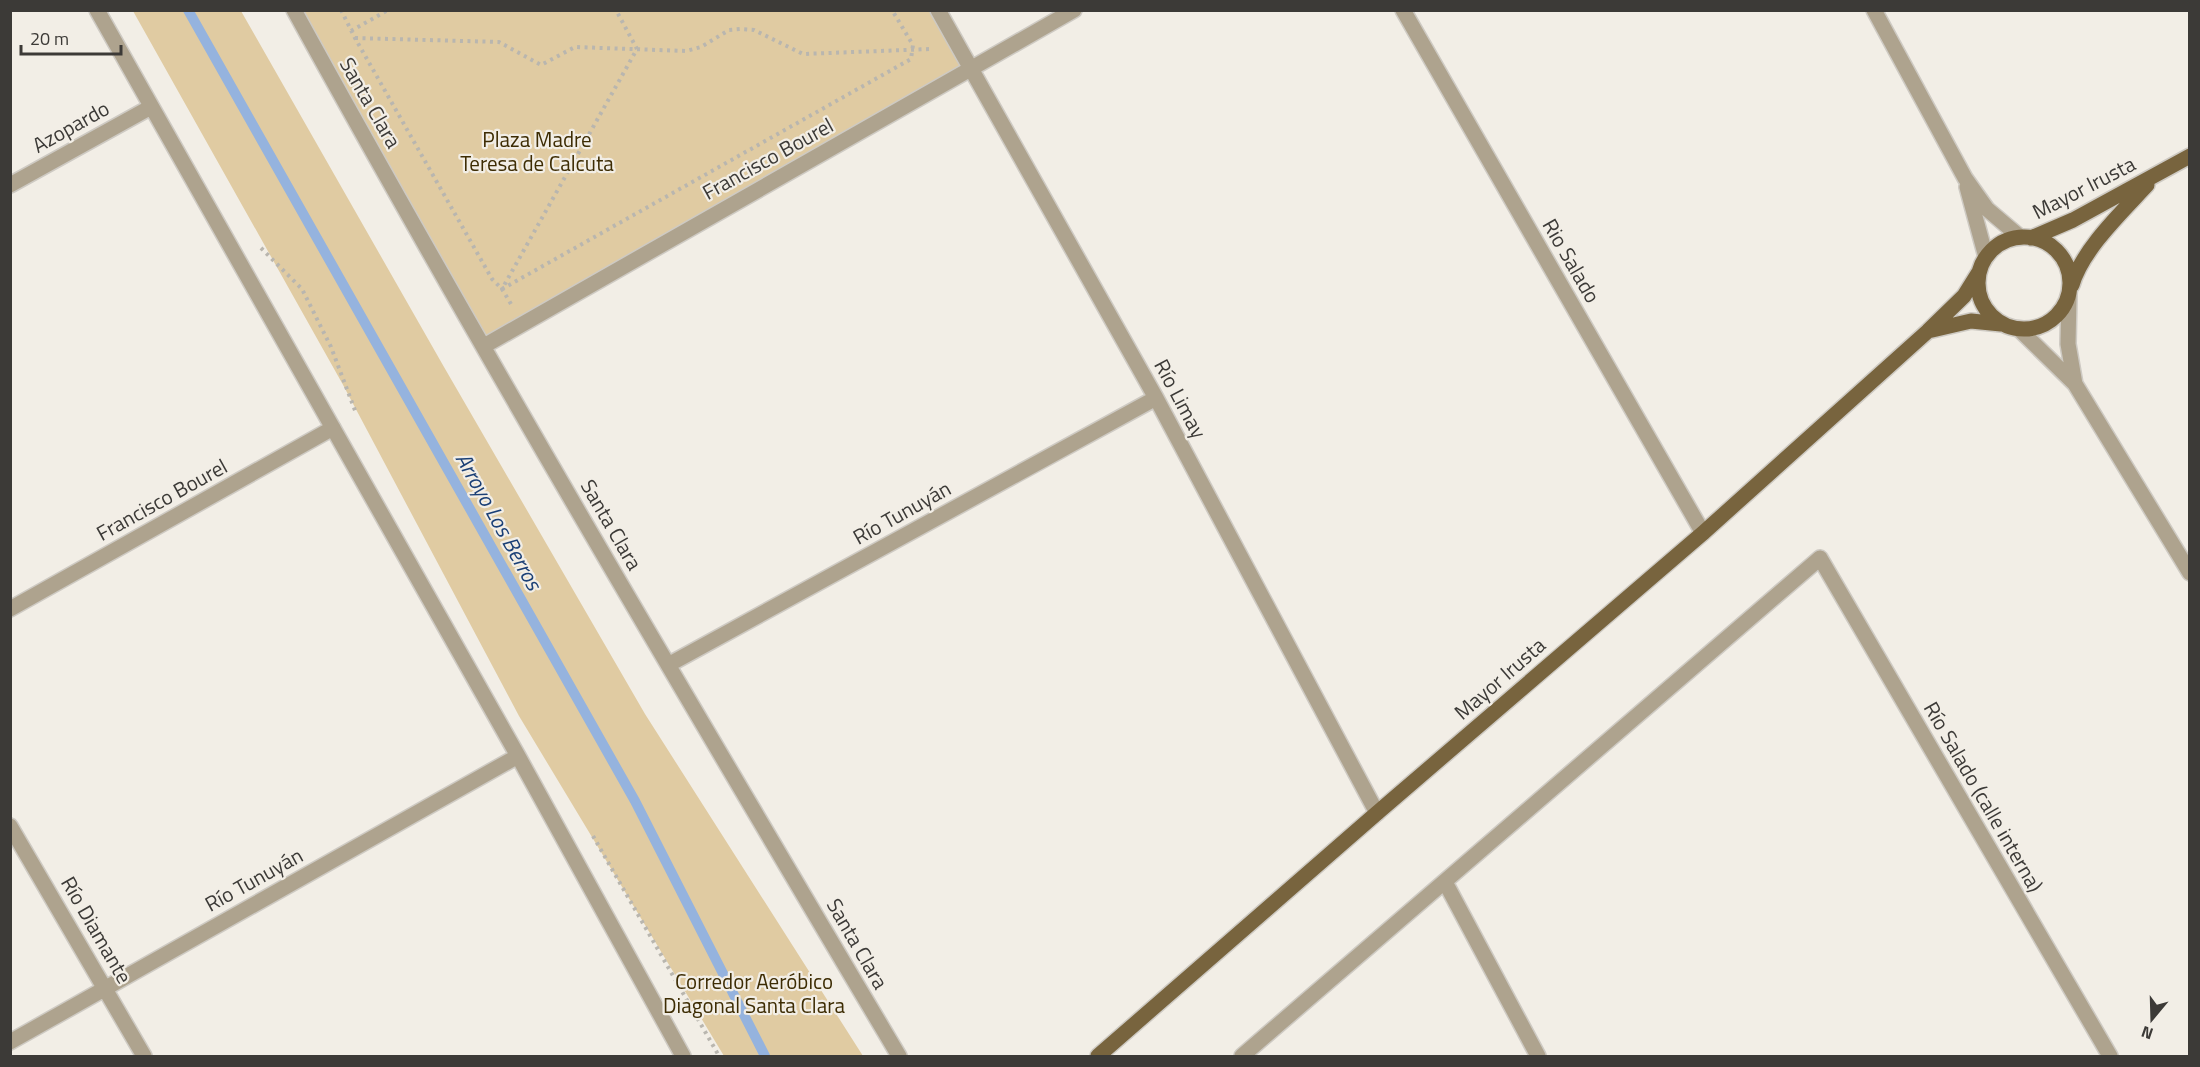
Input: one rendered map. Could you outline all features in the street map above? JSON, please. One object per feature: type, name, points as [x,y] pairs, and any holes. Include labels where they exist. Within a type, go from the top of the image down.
[{"type":"main road","name":"Mayor Irusta","points":[[2026,238],[2073,220],[2190,156]]},
{"type":"main road","name":"Mayor Irusta","points":[[2070,292],[2075,274],[2108,228],[2156,175]]},
{"type":"main road","points":[[2026,238],[2045,242],[2056,250],[2065,261],[2070,274],[2070,292],[2064,308],[2056,318],[2032,329],[2011,327],[1991,316],[1982,303],[1978,288],[1979,272],[1986,257],[2007,240],[2026,238]]},
{"type":"main road","name":"Mayor Irusta","points":[[1098,1056],[1703,533],[1928,332],[1964,296],[1979,272]]},
{"type":"main road","name":"Mayor Irusta","points":[[1928,332],[1971,321],[2011,327]]},
{"type":"street","points":[[97,10],[518,756],[683,1056]]},
{"type":"street","name":"Santa Clara","points":[[294,10],[668,665],[899,1056]]},
{"type":"street","name":"Río Limay","points":[[938,10],[1156,398],[1377,813]]},
{"type":"street","name":"Francisco Bourel","points":[[484,346],[1074,10]]},
{"type":"street","name":"Rio Salado","points":[[1402,10],[1703,533]]},
{"type":"street","points":[[1874,10],[1965,178],[1987,209],[2026,238]]},
{"type":"street","name":"Azopardo","points":[[10,185],[151,107]]},
{"type":"street","points":[[1965,178],[1986,257]]},
{"type":"street","points":[[2070,292],[2068,344],[2075,384]]},
{"type":"street","points":[[2011,327],[2075,384],[2190,573]]},
{"type":"street","name":"Río Tunuyán","points":[[668,665],[1156,398]]},
{"type":"street","name":"Francisco Bourel","points":[[10,609],[333,428]]},
{"type":"street","name":"Río Salado (calle interna)","points":[[1445,882],[1820,558],[2110,1056]]},
{"type":"street","name":"Río Tunuyán","points":[[10,1042],[518,756]]},
{"type":"street","name":"Río Diamante","points":[[10,826],[106,987],[144,1056]]},
{"type":"street","points":[[1242,1056],[1445,882],[1538,1056]]},
{"type":"path","points":[[341,10],[492,279],[502,289],[524,322]]},
{"type":"path","points":[[351,31],[388,10]]},
{"type":"path","points":[[616,10],[637,49]]},
{"type":"path","points":[[502,289],[911,59],[913,45],[892,10]]},
{"type":"path","points":[[355,38],[499,42],[541,65],[575,46],[686,51],[701,47],[729,30],[741,29],[754,30],[803,54],[959,48]]},
{"type":"path","points":[[502,289],[637,49]]},
{"type":"green space","name":"Corredor Aeróbico Diagonal Santa Clara","points":[[133,11],[241,11],[645,714],[863,1056],[724,1056],[519,716],[342,383]]},
{"type":"green space","name":"Plaza Madre Teresa de Calcuta","points":[[294,11],[938,11],[972,68],[484,346]]},
{"type":"waterway","name":"Arroyo Los Berros","points":[[188,10],[635,801],[765,1056]]}]
